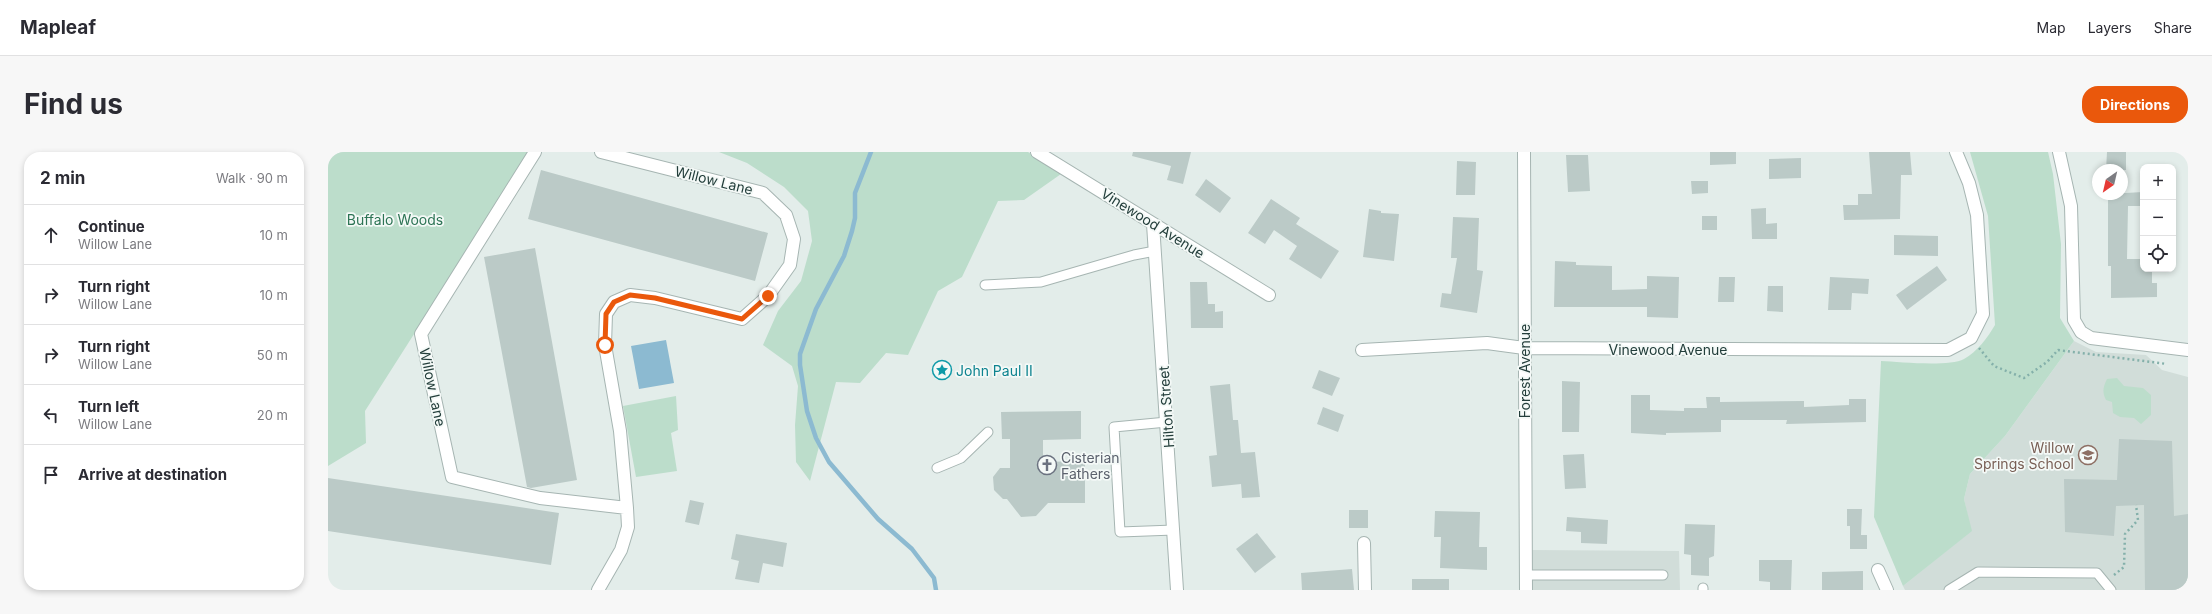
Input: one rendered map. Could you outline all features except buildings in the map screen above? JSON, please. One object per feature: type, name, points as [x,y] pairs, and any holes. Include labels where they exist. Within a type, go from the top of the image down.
[{"type":"street","name":"Willow Lane","points":[[535,152],[421,334],[452,477],[540,498],[627,508]]},
{"type":"street","name":"Willow Lane","points":[[598,590],[621,550],[628,527],[620,431],[605,345],[606,314],[614,302],[630,295],[655,298],[742,319],[768,296],[790,264],[794,239],[786,214],[763,192],[601,152]]},
{"type":"street","name":"Vinewood Avenue","points":[[1037,152],[1270,295]]},
{"type":"street","name":"Forest Avenue","points":[[1524,152],[1526,590]]},
{"type":"street","points":[[1956,152],[1969,183],[1977,215],[1983,314],[1971,338]]},
{"type":"street","points":[[2059,152],[2071,206],[2074,320],[2081,332],[2092,338],[2188,350]]},
{"type":"street","name":"Hilton Street","points":[[1153,224],[1177,590]]},
{"type":"street","name":"Vinewood Avenue","points":[[1362,350],[1487,344],[1524,348],[1948,350],[1971,338]]},
{"type":"street","points":[[1364,543],[1364,590]]},
{"type":"street","points":[[1878,570],[1887,590]]},
{"type":"lane","points":[[985,285],[1041,282],[1134,255],[1155,251]]},
{"type":"lane","points":[[1167,422],[1114,427],[1120,532],[1174,530]]},
{"type":"lane","points":[[937,468],[961,458],[988,432]]},
{"type":"lane","points":[[1949,590],[1978,572],[2097,573],[2110,590]]},
{"type":"lane","points":[[1526,575],[1663,575]]},
{"type":"path","points":[[1971,338],[1994,366],[2024,378],[2047,362],[2058,350],[2167,364]]},
{"type":"path","points":[[2114,576],[2124,567],[2124,534],[2138,520],[2136,506]]},
{"type":"shaded area","name":"Willow Springs School","points":[[2074,341],[2096,352],[2146,355],[2162,370],[2188,377],[2188,590],[1905,590],[1903,586],[1971,531],[1964,499],[1970,474],[2005,436]]},
{"type":"shaded area","points":[[1530,550],[1679,551],[1680,590],[1530,590]]},
{"type":"green space","name":"Buffalo Woods","points":[[328,152],[530,152],[365,411],[366,443],[328,466]]},
{"type":"green space","points":[[719,152],[1028,152],[1061,174],[1024,200],[998,201],[962,277],[938,291],[908,355],[886,353],[860,383],[836,382],[810,481],[796,462],[795,425],[798,386],[792,366],[763,345],[778,311],[801,281],[812,241],[808,211],[784,187],[747,163]]},
{"type":"green space","points":[[1970,152],[2048,152],[2053,174],[2061,244],[2060,318],[2074,341],[2005,436],[1970,474],[1964,499],[1972,531],[1903,586],[1874,517],[1881,361],[1947,363],[1964,359],[1978,348],[1995,325],[1988,216]]},
{"type":"green space","points":[[2117,378],[2124,386],[2143,388],[2151,395],[2151,415],[2141,424],[2134,418],[2120,417],[2113,413],[2112,402],[2106,400],[2104,390],[2107,379]]},
{"type":"green space","points":[[676,396],[678,430],[671,433],[677,471],[636,477],[623,406]]},
{"type":"water","points":[[666,340],[674,383],[639,389],[631,346]]},
{"type":"waterway","points":[[871,152],[855,193],[855,218],[844,256],[816,309],[800,354],[800,365],[807,411],[816,438],[829,462],[878,519],[912,549],[934,578],[936,590]]},
{"type":"place","name":"John Paul II","points":[[942,370]]},
{"type":"place","name":"Willow Springs School","points":[[2088,455]]},
{"type":"place","name":"Cisterian Fathers","points":[[1047,465]]},
{"type":"route","points":[[605,345],[606,314],[614,302],[630,295],[655,298],[742,319],[768,296]]}]
